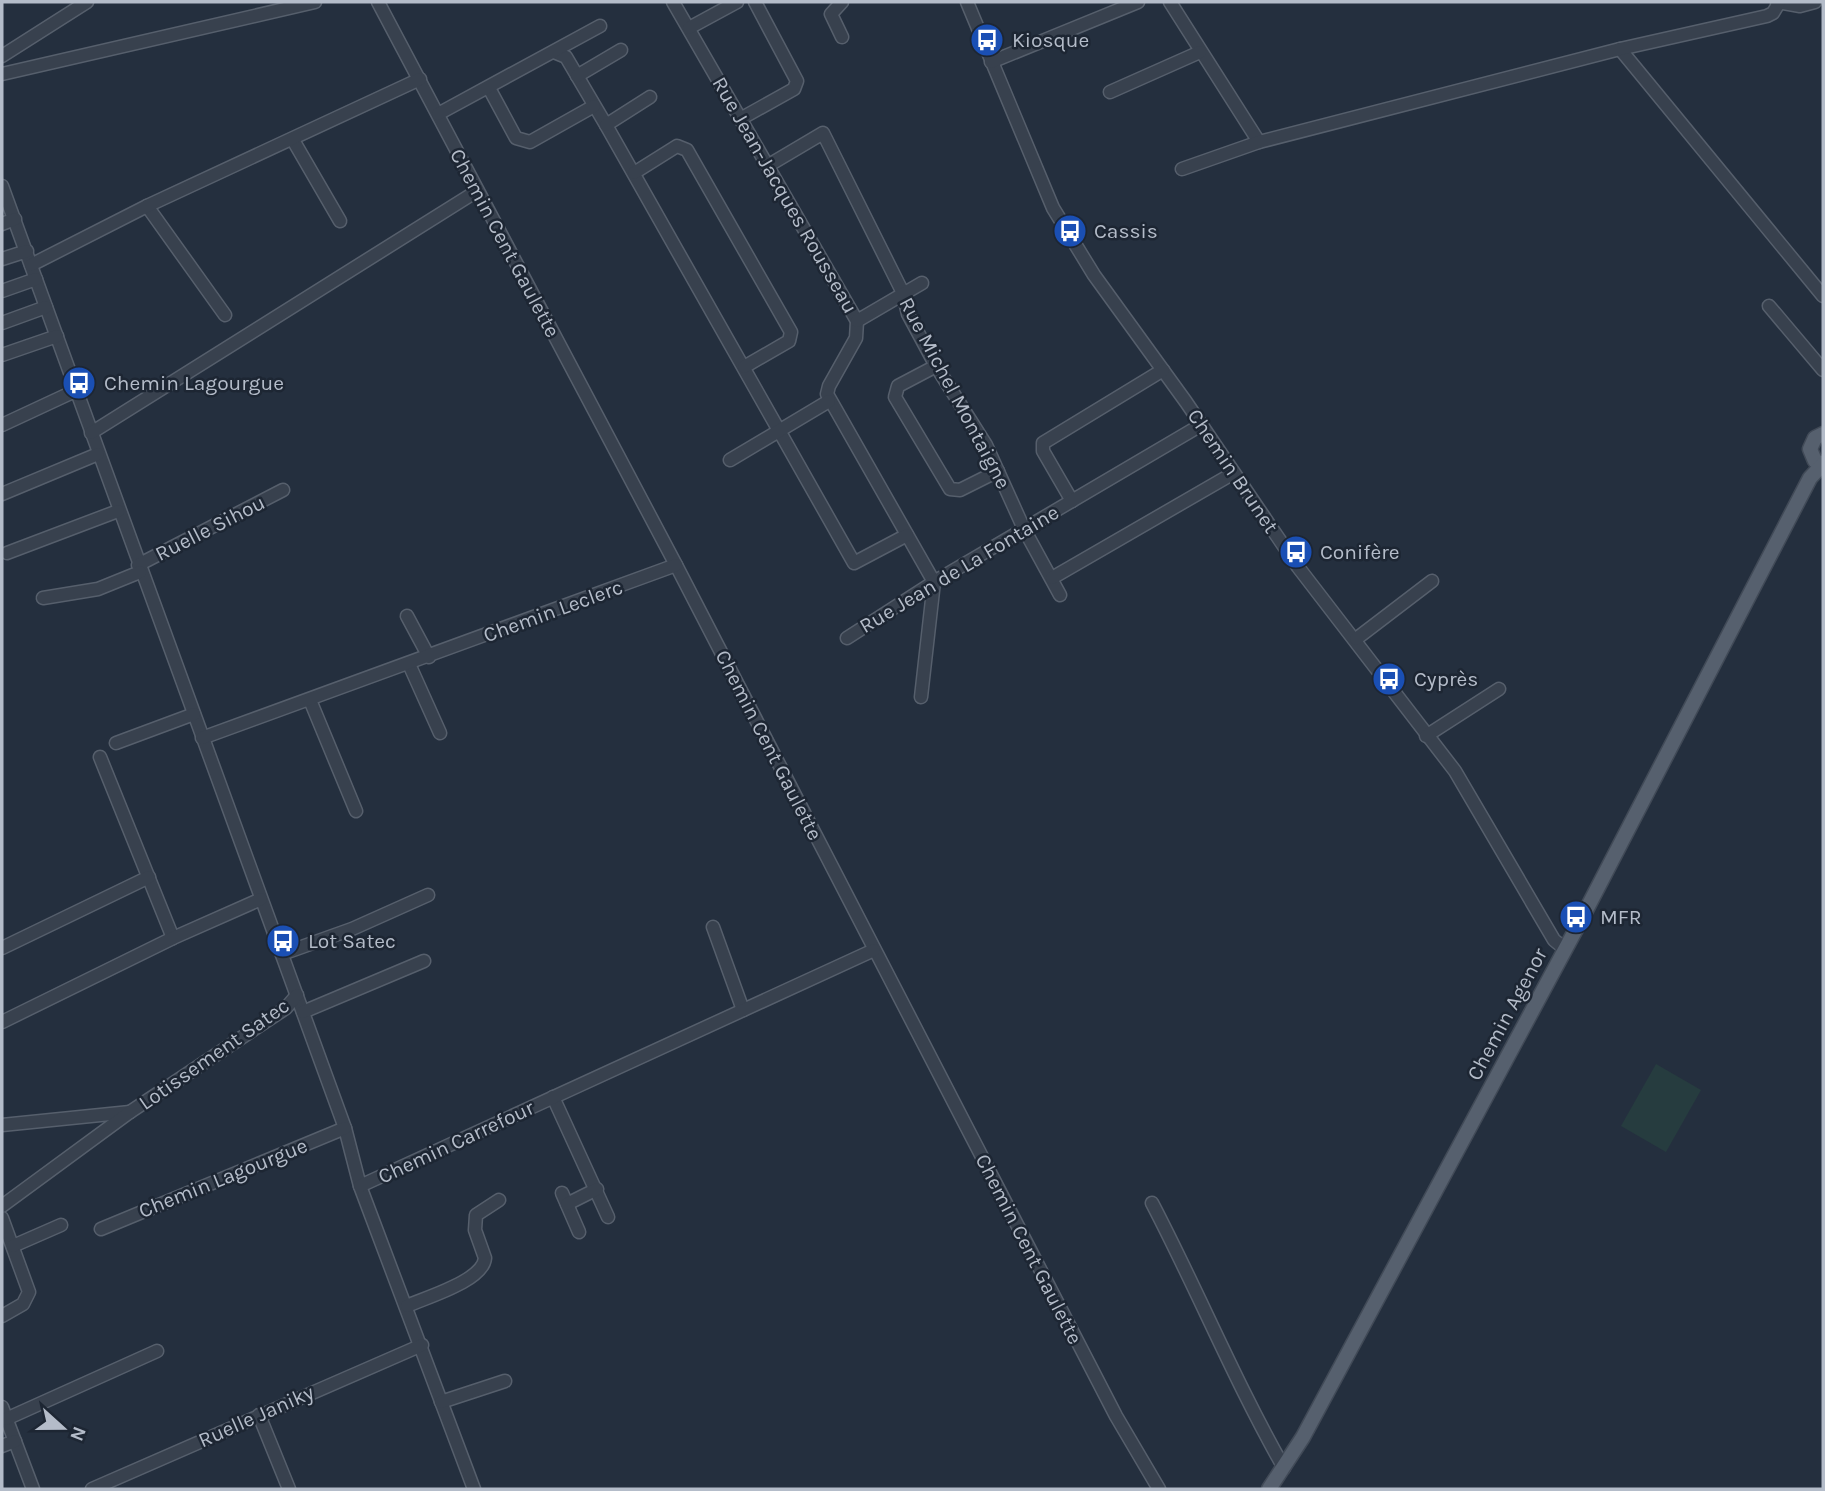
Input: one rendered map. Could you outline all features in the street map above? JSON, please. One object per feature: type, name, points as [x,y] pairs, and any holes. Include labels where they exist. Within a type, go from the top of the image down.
[{"type":"main road","name":"Chemin Agenor","points":[[1269,1489],[1284,1468],[1565,949],[1820,462],[1810,445],[1823,434]]},
{"type":"street","points":[[2,56],[87,2]]},
{"type":"street","points":[[2,74],[315,2]]},
{"type":"street","name":"Chemin Cent Gaulette","points":[[378,2],[676,565],[1116,1416],[1159,1489]]},
{"type":"street","name":"Rue Jean-Jacques Rousseau","points":[[673,2],[858,321],[856,338],[829,386],[829,401]]},
{"type":"street","points":[[689,28],[737,2]]},
{"type":"street","points":[[742,118],[794,89],[797,81],[755,2]]},
{"type":"street","points":[[842,2],[831,14],[842,37]]},
{"type":"street","name":"Chemin Brunet","points":[[967,2],[1053,208],[1094,275],[1163,370],[1298,567],[1356,639],[1477,804],[1554,940],[1565,949]]},
{"type":"street","points":[[991,62],[1138,2]]},
{"type":"street","points":[[1170,2],[1259,142]]},
{"type":"street","points":[[1182,169],[1259,142],[1620,50],[1767,16],[1773,13],[1778,2],[1800,6],[1815,2]]},
{"type":"street","points":[[438,114],[600,26]]},
{"type":"street","points":[[577,76],[621,50]]},
{"type":"street","points":[[1620,50],[1823,296]]},
{"type":"street","points":[[554,52],[566,57],[606,124],[854,563],[907,535]]},
{"type":"street","points":[[1110,92],[1200,52]]},
{"type":"street","points":[[31,265],[147,206],[420,79]]},
{"type":"street","points":[[489,88],[516,138],[530,142],[594,106]]},
{"type":"street","points":[[606,124],[650,97]]},
{"type":"street","name":"Rue Michel Montaigne","points":[[769,165],[823,133],[902,293],[908,313],[936,366],[986,445],[1024,528],[1060,595]]},
{"type":"street","points":[[293,140],[340,221]]},
{"type":"street","points":[[634,173],[677,146],[687,150],[791,332],[789,341],[744,367]]},
{"type":"street","points":[[2,186],[139,569],[345,1128],[360,1186],[474,1489]]},
{"type":"street","points":[[91,433],[477,191]]},
{"type":"street","points":[[147,206],[225,315]]},
{"type":"street","points":[[2,224],[15,219]]},
{"type":"street","points":[[2,259],[27,251]]},
{"type":"street","points":[[2,291],[36,279]]},
{"type":"street","points":[[858,321],[922,283]]},
{"type":"street","points":[[1769,306],[1823,370]]},
{"type":"street","points":[[2,323],[46,307]]},
{"type":"street","points":[[2,355],[57,336]]},
{"type":"street","points":[[936,366],[898,386],[895,397],[950,489],[960,490],[998,471]]},
{"type":"street","name":"Rue Jean de La Fontaine","points":[[1072,500],[1043,451],[1043,443],[1163,370]]},
{"type":"street","points":[[2,425],[75,391]]},
{"type":"street","points":[[730,460],[829,401],[934,582],[920,697]]},
{"type":"street","name":"Rue Jean de La Fontaine","points":[[847,638],[934,582],[1200,425]]},
{"type":"street","points":[[2,494],[98,454]]},
{"type":"street","points":[[1052,578],[1232,474]]},
{"type":"street","name":"Ruelle Sihou","points":[[139,569],[283,490]]},
{"type":"street","points":[[6,553],[118,511]]},
{"type":"street","name":"Chemin Leclerc","points":[[202,738],[676,565]]},
{"type":"street","points":[[43,598],[98,589],[139,569]]},
{"type":"street","points":[[1356,639],[1432,581]]},
{"type":"street","points":[[407,616],[429,657]]},
{"type":"street","points":[[409,664],[440,733]]},
{"type":"street","points":[[1426,736],[1499,689]]},
{"type":"street","points":[[310,700],[356,811]]},
{"type":"street","points":[[116,743],[194,714]]},
{"type":"street","points":[[100,757],[173,938]]},
{"type":"street","points":[[2,948],[149,877]]},
{"type":"street","points":[[282,954],[352,929],[428,895]]},
{"type":"street","points":[[2,1022],[173,938],[261,899]]},
{"type":"street","points":[[713,928],[743,1010]]},
{"type":"street","name":"Chemin Carrefour","points":[[360,1186],[874,950]]},
{"type":"street","points":[[303,1012],[424,961]]},
{"type":"street","name":"Lotissement Satec","points":[[2,1206],[130,1112],[286,1008],[297,995]]},
{"type":"street","name":"Chemin Carrefour","points":[[553,1097],[608,1217]]},
{"type":"street","name":"Lotissement Satec","points":[[2,1125],[130,1112]]},
{"type":"street","name":"Chemin Lagourgue","points":[[100,1229],[345,1128]]},
{"type":"street","points":[[579,1232],[564,1199],[597,1189]]},
{"type":"street","points":[[407,1306],[481,1270],[485,1258],[475,1230],[476,1215],[499,1200]]},
{"type":"street","points":[[1152,1203],[1197,1291],[1250,1408],[1284,1468]]},
{"type":"street","points":[[2,1218],[29,1292],[23,1304],[2,1316]]},
{"type":"street","points":[[13,1246],[61,1225]]},
{"type":"street","name":"Ruelle Janiky","points":[[92,1489],[422,1345]]},
{"type":"street","points":[[33,1489],[4,1413],[157,1351]]},
{"type":"street","points":[[441,1402],[505,1381]]},
{"type":"street","points":[[259,1415],[289,1489]]},
{"type":"street","points":[[2,1446],[15,1441]]},
{"type":"green space","points":[[1656,1064],[1701,1090],[1666,1152],[1621,1126]]},
{"type":"place","name":"Kiosque","points":[[987,40]]},
{"type":"place","name":"Cassis","points":[[1070,231]]},
{"type":"place","name":"Chemin Lagourgue","points":[[79,383]]},
{"type":"place","name":"Conifère","points":[[1296,552]]},
{"type":"place","name":"Cyprès","points":[[1389,679]]},
{"type":"place","name":"MFR","points":[[1576,917]]},
{"type":"place","name":"Lot Satec","points":[[283,941]]}]
